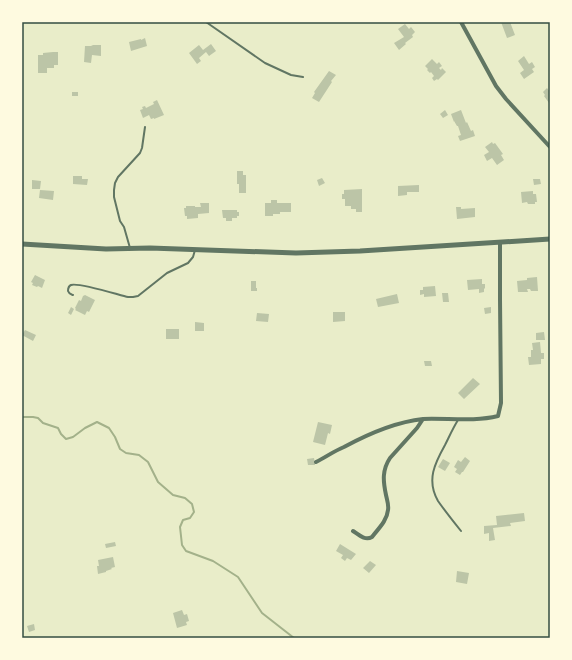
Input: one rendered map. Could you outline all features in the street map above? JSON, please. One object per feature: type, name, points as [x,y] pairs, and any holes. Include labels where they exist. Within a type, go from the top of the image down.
[{"type":"street","points":[[461,22],[496,86],[550,147]]},
{"type":"street","points":[[22,244],[106,249],[150,248],[281,253],[327,253],[550,239]]},
{"type":"street","points":[[316,462],[371,433],[408,422],[423,419],[477,419],[498,416],[501,406],[500,242]]},
{"type":"street","points":[[353,531],[365,539],[372,537],[385,520],[388,503],[383,484],[384,470],[390,458],[423,419]]},
{"type":"lane","points":[[206,22],[265,63],[291,75],[303,77]]},
{"type":"lane","points":[[130,248],[124,227],[120,221],[114,197],[114,190],[118,177],[140,153],[145,127]]},
{"type":"lane","points":[[73,295],[70,294],[68,289],[72,285],[84,286],[128,297],[138,296],[166,274],[188,263],[193,257],[195,250]]},
{"type":"lane","points":[[458,419],[436,462],[432,480],[438,500],[461,531]]},
{"type":"building","points":[[501,22],[510,22],[515,35],[507,38]]},
{"type":"building","points":[[405,24],[409,29],[411,27],[415,32],[412,35],[413,37],[399,50],[394,43],[404,37],[398,29]]},
{"type":"building","points":[[145,38],[147,46],[131,51],[129,42]]},
{"type":"building","points":[[211,44],[216,51],[209,56],[206,52],[199,58],[201,61],[197,64],[189,53],[199,45],[203,50]]},
{"type":"building","points":[[101,45],[101,56],[92,55],[91,63],[84,62],[85,46]]},
{"type":"building","points":[[58,52],[58,65],[54,65],[54,68],[47,68],[47,73],[38,73],[38,55]]},
{"type":"building","points":[[524,56],[529,64],[532,62],[535,67],[532,69],[534,72],[524,79],[520,73],[524,70],[518,61]]},
{"type":"building","points":[[432,59],[437,64],[439,62],[442,66],[439,68],[441,70],[442,68],[446,72],[438,80],[437,79],[434,81],[432,78],[434,76],[425,66]]},
{"type":"building","points":[[329,71],[336,75],[319,102],[312,98],[315,93],[314,92]]},
{"type":"building","points":[[547,88],[550,92],[549,103],[543,92]]},
{"type":"building","points":[[72,92],[78,92],[78,96],[72,96]]},
{"type":"building","points":[[157,100],[164,115],[154,119],[151,119],[149,115],[143,118],[140,110],[143,109],[142,107],[145,106],[146,108],[154,104],[153,102]]},
{"type":"building","points":[[445,110],[448,115],[443,118],[440,114]]},
{"type":"building","points":[[461,110],[466,123],[467,122],[471,131],[473,130],[475,136],[460,141],[458,136],[461,135],[458,126],[454,122],[451,114]]},
{"type":"building","points":[[492,142],[493,144],[495,143],[503,154],[501,155],[504,160],[497,165],[492,158],[487,161],[484,155],[489,152],[485,147]]},
{"type":"building","points":[[237,171],[243,171],[243,175],[246,175],[246,193],[239,193]]},
{"type":"building","points":[[73,176],[82,176],[82,179],[88,179],[87,185],[73,184]]},
{"type":"building","points":[[322,178],[325,183],[319,186],[317,180]]},
{"type":"building","points":[[533,179],[540,179],[541,184],[534,185]]},
{"type":"building","points":[[32,180],[41,181],[40,189],[32,189]]},
{"type":"building","points":[[419,185],[419,192],[407,192],[407,195],[398,196],[398,186]]},
{"type":"building","points":[[362,189],[362,212],[356,212],[356,209],[351,209],[351,206],[345,206],[345,199],[342,199],[344,190]]},
{"type":"building","points":[[40,190],[54,191],[53,200],[39,198]]},
{"type":"building","points":[[533,191],[533,194],[536,194],[537,202],[535,202],[535,204],[528,204],[527,202],[522,203],[521,192]]},
{"type":"building","points":[[271,200],[277,200],[277,203],[291,203],[291,212],[280,212],[280,214],[273,214],[273,216],[265,216],[265,203],[271,203]]},
{"type":"building","points":[[200,203],[209,203],[209,213],[198,214],[198,218],[187,219],[184,208],[186,208],[186,206],[201,207]]},
{"type":"building","points":[[456,207],[461,207],[461,209],[475,208],[475,217],[457,219]]},
{"type":"building","points":[[222,210],[237,210],[237,212],[239,212],[239,216],[237,216],[237,218],[232,218],[232,221],[226,221],[226,218],[223,218]]},
{"type":"building","points":[[35,275],[45,280],[42,288],[32,285],[33,283],[31,282]]},
{"type":"building","points":[[537,277],[538,291],[531,291],[530,289],[527,289],[528,292],[518,292],[517,281]]},
{"type":"building","points":[[482,279],[482,284],[485,284],[484,292],[479,293],[479,289],[468,290],[467,280]]},
{"type":"building","points":[[251,281],[256,281],[257,291],[251,291]]},
{"type":"building","points":[[435,286],[436,296],[424,297],[424,294],[420,295],[420,290],[423,290],[423,287]]},
{"type":"building","points":[[442,293],[448,293],[449,302],[443,302]]},
{"type":"building","points":[[397,294],[399,303],[378,307],[376,299]]},
{"type":"building","points":[[85,295],[95,300],[89,312],[87,311],[85,315],[75,310],[75,308],[79,300],[81,301]]},
{"type":"building","points":[[71,307],[74,309],[71,315],[68,313]]},
{"type":"building","points":[[491,307],[491,313],[485,314],[484,308]]},
{"type":"building","points":[[333,312],[345,312],[345,321],[333,322]]},
{"type":"building","points":[[257,313],[269,314],[268,322],[256,321]]},
{"type":"building","points":[[195,322],[204,323],[204,331],[195,331]]},
{"type":"building","points":[[166,329],[179,329],[179,339],[166,339]]},
{"type":"building","points":[[25,330],[36,335],[33,341],[22,335]]},
{"type":"building","points":[[544,332],[545,340],[536,340],[536,333]]},
{"type":"building","points":[[540,342],[541,353],[544,353],[544,359],[541,359],[541,364],[529,365],[528,357],[531,357],[531,350],[533,350],[532,343]]},
{"type":"building","points":[[424,361],[431,361],[432,366],[425,366]]},
{"type":"building","points":[[473,378],[480,384],[464,399],[458,393]]},
{"type":"building","points":[[318,422],[332,425],[325,445],[313,442]]},
{"type":"building","points":[[465,457],[470,461],[460,475],[455,472],[457,469],[454,467],[458,460],[461,462]]},
{"type":"building","points":[[314,458],[315,465],[308,465],[307,459]]},
{"type":"building","points":[[443,459],[450,463],[445,471],[438,467]]},
{"type":"building","points":[[524,513],[525,521],[510,523],[511,526],[493,528],[495,540],[489,541],[489,533],[484,534],[484,526],[497,525],[496,516]]},
{"type":"building","points":[[115,542],[116,546],[106,548],[105,544]]},
{"type":"building","points":[[340,544],[356,554],[351,560],[347,558],[345,561],[341,558],[343,555],[336,551]]},
{"type":"building","points":[[113,557],[115,567],[98,574],[98,560]]},
{"type":"building","points":[[370,561],[376,565],[369,573],[363,568]]},
{"type":"building","points":[[457,571],[469,573],[467,584],[456,582]]},
{"type":"building","points":[[182,610],[184,615],[187,614],[189,621],[186,622],[187,625],[177,628],[173,613]]},
{"type":"building","points":[[34,624],[35,630],[29,632],[27,626]]},
{"type":"waterway","points":[[22,417],[38,418],[43,423],[58,428],[66,439],[73,437],[85,428],[97,422],[109,428],[120,449],[126,453],[139,455],[148,462],[158,482],[173,495],[185,498],[192,504],[194,512],[190,518],[183,520],[180,527],[182,545],[186,551],[213,561],[238,577],[262,613],[294,638]]}]
